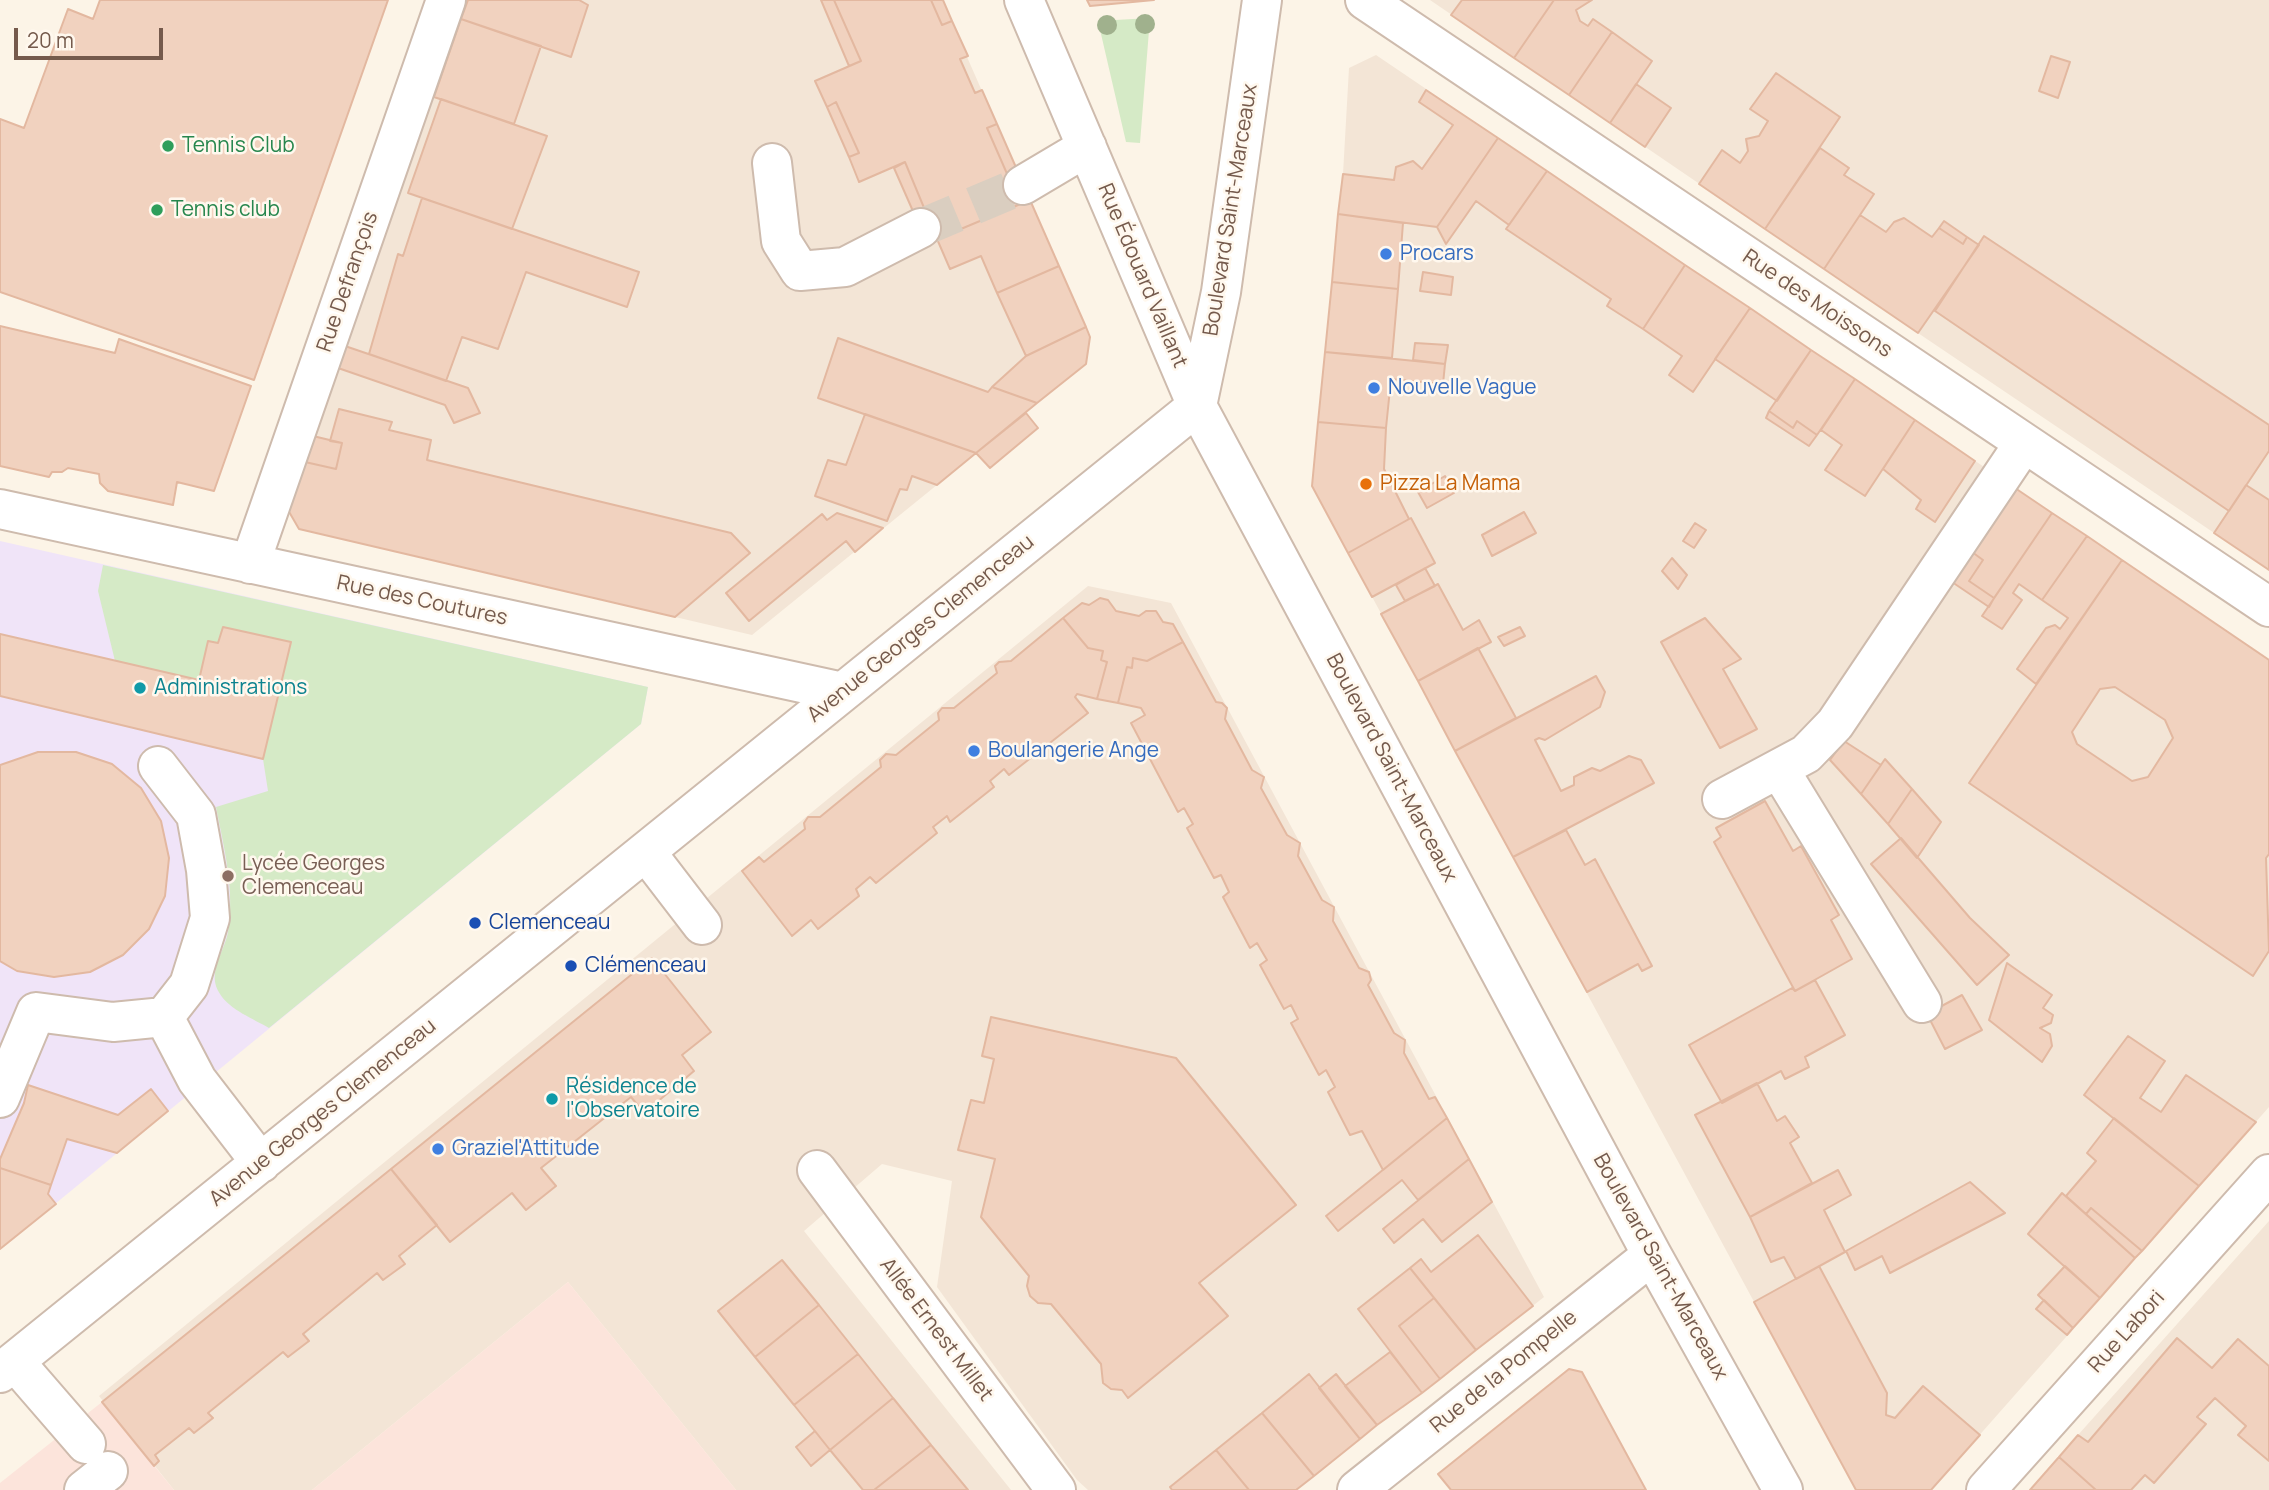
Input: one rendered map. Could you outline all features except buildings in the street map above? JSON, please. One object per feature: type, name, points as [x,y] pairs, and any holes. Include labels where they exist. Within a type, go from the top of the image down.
[{"type":"street","name":"Rue Defrançois","points":[[250,564],[446,0]]},
{"type":"street","name":"Rue Édouard Vaillant","points":[[1024,0],[1197,406]]},
{"type":"street","name":"Boulevard Saint-Marceaux","points":[[1262,0],[1221,292],[1197,406],[1652,1255],[1783,1490]]},
{"type":"street","name":"Rue des Moissons","points":[[1365,0],[2269,607]]},
{"type":"street","points":[[1023,185],[1087,147]]},
{"type":"street","points":[[772,163],[781,241],[800,271],[845,267],[921,228]]},
{"type":"street","name":"Avenue Georges Clemenceau","points":[[7,1368],[1197,406]]},
{"type":"street","points":[[1722,799],[1806,754],[1835,724],[2024,443]]},
{"type":"street","name":"Rue des Coutures","points":[[0,509],[843,692]]},
{"type":"street","points":[[0,1098],[36,1012],[113,1022],[164,1017],[189,985],[210,918],[206,870],[196,815],[158,766]]},
{"type":"street","points":[[1779,769],[1922,1003]]},
{"type":"street","points":[[646,852],[702,925]]},
{"type":"street","points":[[164,1017],[197,1080],[261,1163]]},
{"type":"street","name":"Allée Ernest Millet","points":[[817,1170],[1056,1490]]},
{"type":"street","name":"Rue Labori","points":[[1986,1490],[2269,1174]]},
{"type":"street","name":"Rue de la Pompelle","points":[[1357,1490],[1652,1255]]},
{"type":"street","points":[[7,1368],[93,1468]]},
{"type":"shaded area","points":[[466,0],[942,0],[1090,337],[1086,364],[752,635],[299,529],[288,510]]},
{"type":"shaded area","points":[[1430,0],[2269,0],[2269,570],[1918,333]]},
{"type":"shaded area","points":[[1376,55],[2269,660],[2269,1107],[1931,1490],[1856,1490],[1312,486],[1343,174],[1349,68]]},
{"type":"shaded area","name":"Lycée Georges Clemenceau","points":[[0,541],[648,687],[641,724],[0,1249]]},
{"type":"shaded area","points":[[1088,586],[1171,603],[1544,1297],[1403,1408],[1400,1406],[1296,1490],[1088,1490],[1077,1480],[937,1287],[952,1181],[882,1164],[804,1231],[1011,1490],[736,1490],[568,1282],[312,1490],[174,1490],[99,1396]]},
{"type":"shaded area","points":[[2269,1221],[2269,1490],[2030,1490],[2078,1435]]},
{"type":"shaded area","points":[[568,1282],[736,1490],[312,1490]]},
{"type":"shaded area","points":[[102,1402],[174,1490],[0,1490],[0,1483]]},
{"type":"green space","points":[[1150,18],[1140,143],[1126,142],[1098,21]]},
{"type":"green space","points":[[103,565],[648,687],[641,724],[269,1028],[230,1005],[216,986],[215,971],[228,932],[230,901],[228,869],[216,807],[268,791],[263,759],[291,642],[223,627],[218,643],[208,641],[199,680],[115,661],[98,591]]},
{"type":"tunnel","points":[[921,228],[1023,185]]},
{"type":"place","name":"Tennis Club","points":[[168,146]]},
{"type":"place","name":"Tennis club","points":[[157,210]]},
{"type":"place","name":"Procars","points":[[1386,254]]},
{"type":"place","name":"Nouvelle Vague","points":[[1374,388]]},
{"type":"place","name":"Pizza La Mama","points":[[1366,484]]},
{"type":"place","name":"Administrations","points":[[140,688]]},
{"type":"place","name":"Boulangerie Ange","points":[[974,751]]},
{"type":"place","name":"Lycée Georges Clemenceau","points":[[228,876]]},
{"type":"place","name":"Clemenceau","points":[[475,923]]},
{"type":"place","name":"Clémenceau","points":[[571,966]]},
{"type":"place","name":"Résidence de l'Observatoire","points":[[552,1099]]},
{"type":"place","name":"Graziel'Attitude","points":[[438,1149]]}]
